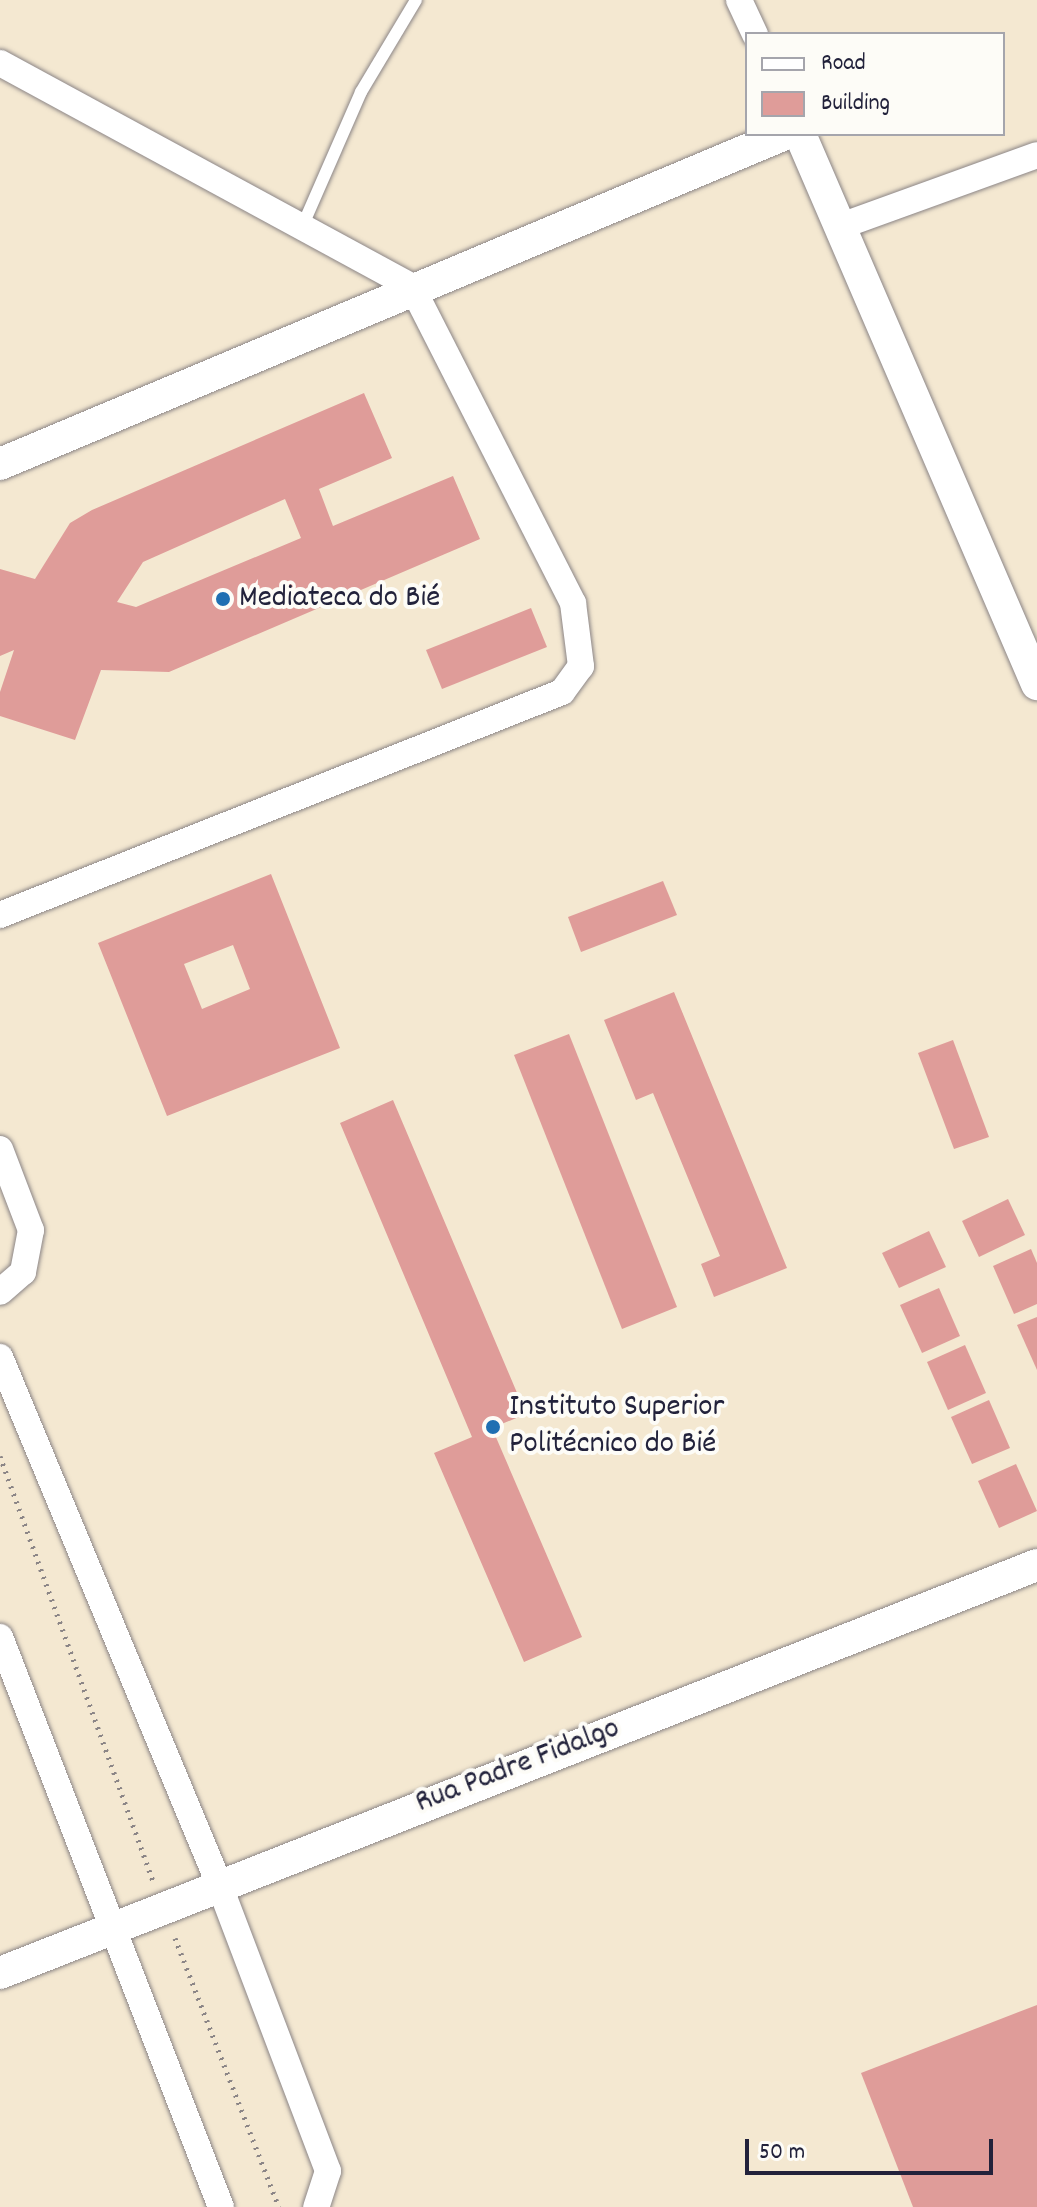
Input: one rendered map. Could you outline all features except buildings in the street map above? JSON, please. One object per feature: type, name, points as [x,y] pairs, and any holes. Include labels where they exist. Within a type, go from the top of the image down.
[{"type":"street","points":[[739,0],[754,32]]},
{"type":"street","points":[[0,63],[412,287],[573,603],[581,666],[562,692],[0,915]]},
{"type":"street","points":[[0,464],[412,287],[780,136]]},
{"type":"street","points":[[801,136],[1037,684]]},
{"type":"street","points":[[841,226],[1037,155]]},
{"type":"street","points":[[0,1149],[31,1230],[23,1272],[0,1292]]},
{"type":"street","points":[[0,1357],[219,1884],[328,2171],[316,2207]]},
{"type":"street","name":"Rua Padre Fidalgo","points":[[0,1973],[163,1906],[1037,1565]]},
{"type":"street","points":[[0,1637],[221,2207]]},
{"type":"lane","points":[[302,227],[361,92],[416,0]]},
{"type":"path","points":[[0,1456],[163,1906],[279,2207]]},
{"type":"place","name":"Mediateca do Bié","points":[[223,599]]},
{"type":"place","name":"Instituto Superior Politécnico do Bié","points":[[493,1427]]}]
